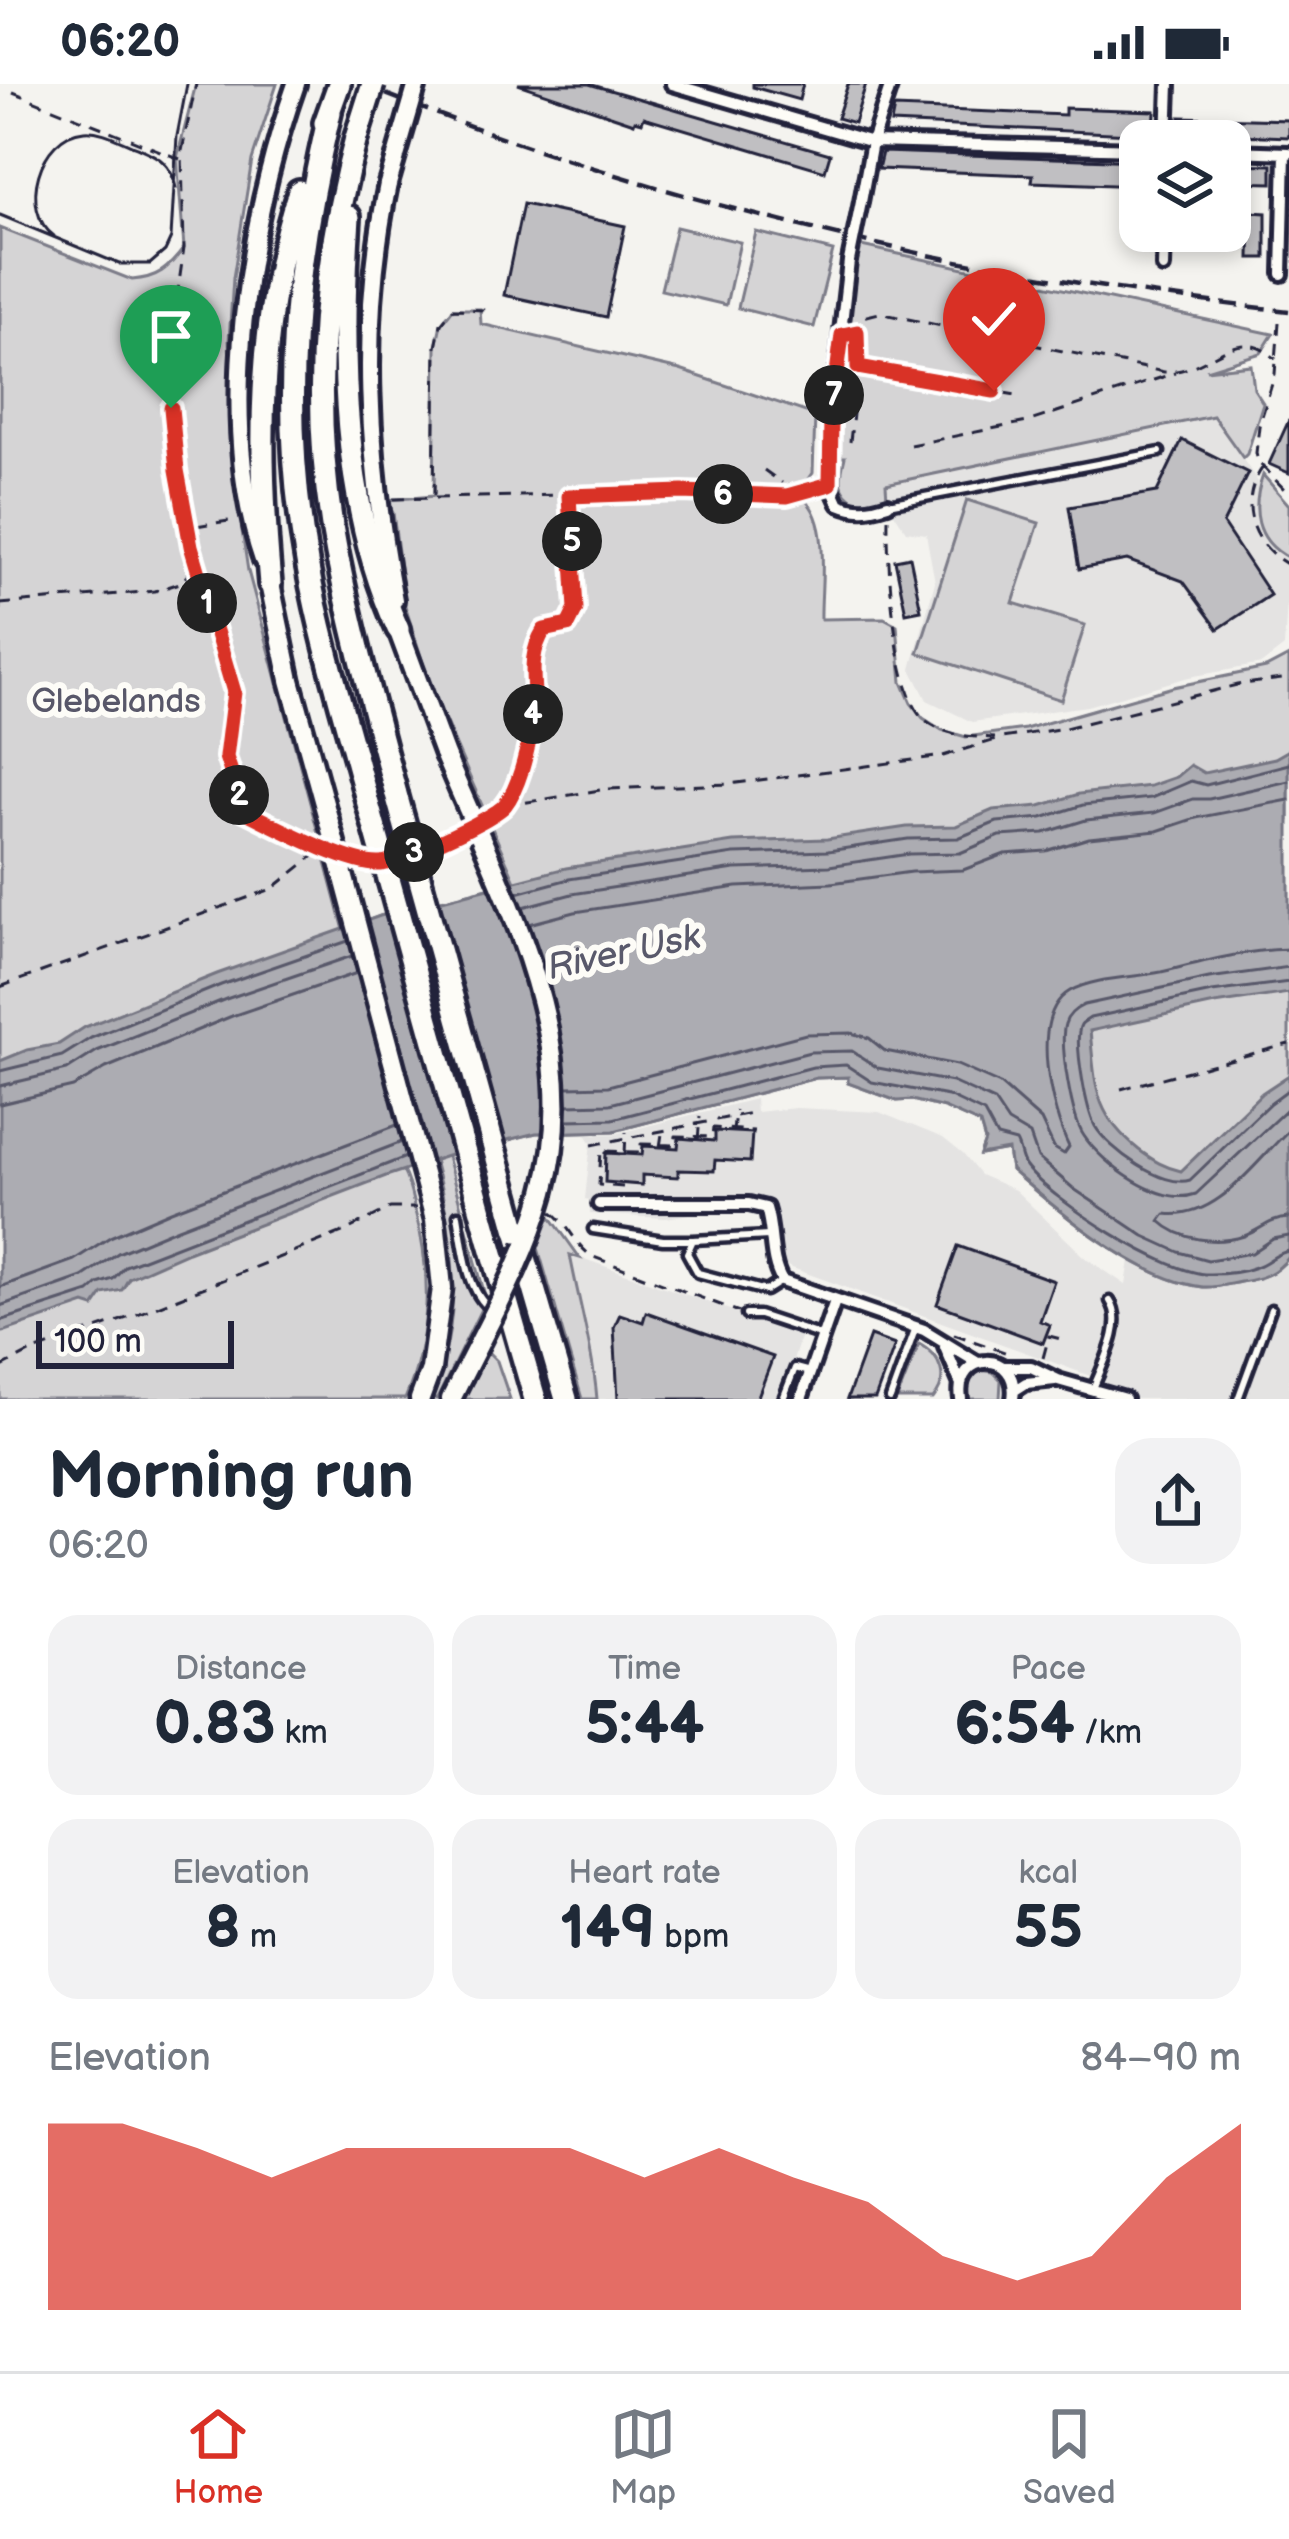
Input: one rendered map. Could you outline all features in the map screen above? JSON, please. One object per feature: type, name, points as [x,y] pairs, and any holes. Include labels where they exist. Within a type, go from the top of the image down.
[{"type":"highway","points":[[339,84],[287,227],[271,304],[260,452],[271,584],[290,680],[435,1219],[442,1288],[431,1369],[420,1399]]},
{"type":"highway","points":[[373,84],[354,144],[325,291],[322,424],[336,552],[396,794],[566,1399]]},
{"type":"highway","points":[[330,112],[306,213],[295,299],[293,433],[309,573],[367,800],[535,1399]]},
{"type":"highway","points":[[354,144],[348,228],[348,410],[370,551],[543,1000],[557,1085],[550,1166],[538,1210],[509,1282],[451,1399]]},
{"type":"main road","points":[[398,628],[373,466],[368,342],[372,279],[388,184],[417,84]]},
{"type":"main road","points":[[271,584],[247,502],[243,336],[268,176],[294,90]]},
{"type":"street","points":[[672,84],[872,142],[1119,148]]},
{"type":"street","points":[[888,504],[868,511],[850,508],[839,504],[830,484],[831,420],[849,261],[872,142],[891,84]]},
{"type":"street","points":[[1168,120],[1169,84]]},
{"type":"street","points":[[1251,152],[1287,153],[1282,274]]},
{"type":"street","points":[[1163,252],[1163,267]]},
{"type":"street","points":[[792,495],[830,484]]},
{"type":"street","points":[[599,1204],[766,1208],[773,1236],[773,1267],[782,1281],[916,1328],[978,1363]]},
{"type":"street","points":[[801,1399],[835,1301]]},
{"type":"street","points":[[944,1344],[958,1393]]},
{"type":"street","points":[[958,1393],[967,1370],[991,1362],[1004,1367],[1036,1366],[1058,1380],[1125,1399]]},
{"type":"street","points":[[1004,1367],[1012,1377],[1014,1394]]},
{"type":"street","points":[[1014,1394],[1026,1383],[1058,1380]]},
{"type":"lane","points":[[888,504],[1160,452]]},
{"type":"lane","points":[[458,1214],[480,1302],[514,1324]]},
{"type":"lane","points":[[593,1229],[664,1240],[773,1236]]},
{"type":"lane","points":[[693,1240],[687,1253],[698,1273],[766,1291],[782,1281]]},
{"type":"lane","points":[[1099,1393],[1117,1322],[1111,1301]]},
{"type":"lane","points":[[1238,1399],[1271,1309]]},
{"type":"lane","points":[[746,1315],[760,1315],[822,1336]]},
{"type":"lane","points":[[890,1399],[916,1328]]},
{"type":"lane","points":[[783,1399],[795,1368],[810,1372]]},
{"type":"path","points":[[0,987],[272,890],[323,849],[244,811],[226,757],[234,692],[196,566],[177,470],[171,408],[174,318],[184,248],[182,160],[196,84]]},
{"type":"path","points":[[13,92],[182,160]]},
{"type":"path","points":[[434,496],[436,347],[441,324],[453,309],[487,310]]},
{"type":"path","points":[[850,442],[857,332],[863,317],[879,313],[1177,372]]},
{"type":"path","points":[[1280,322],[1256,444],[1263,467],[1289,494]]},
{"type":"path","points":[[842,335],[857,332]]},
{"type":"path","points":[[994,391],[1003,336]]},
{"type":"path","points":[[910,445],[1027,422],[1203,364],[1236,344],[1254,344],[1276,358]]},
{"type":"path","points":[[858,367],[1021,396]]},
{"type":"path","points":[[1263,467],[1251,493],[1253,529],[1267,551],[1289,565]]},
{"type":"path","points":[[764,470],[792,495]]},
{"type":"path","points":[[386,500],[682,492],[792,495]]},
{"type":"path","points":[[504,806],[533,721],[532,650],[544,630],[568,625],[576,609],[569,496]]},
{"type":"path","points":[[888,504],[889,573],[902,682],[911,703],[922,718],[942,730],[966,737],[1002,738]]},
{"type":"path","points":[[189,526],[235,520]]},
{"type":"path","points":[[0,604],[154,591],[180,584],[196,566]]},
{"type":"path","points":[[420,849],[504,806],[606,789],[729,784],[923,759],[1237,685],[1289,678]]},
{"type":"path","points":[[1121,1089],[1289,1044]]},
{"type":"path","points":[[734,1131],[735,1113]]},
{"type":"path","points":[[592,1145],[751,1113]]},
{"type":"path","points":[[698,1138],[700,1120]]},
{"type":"path","points":[[622,1187],[599,1185],[601,1151],[641,1152],[641,1144],[675,1145],[676,1136],[712,1137],[713,1128],[754,1131]]},
{"type":"path","points":[[660,1146],[662,1129]]},
{"type":"path","points":[[626,1135],[626,1153]]},
{"type":"path","points":[[0,1368],[345,1231],[390,1208],[415,1208]]},
{"type":"path","points":[[550,1210],[560,1217],[574,1243],[591,1256],[746,1315]]},
{"type":"path","points":[[916,1328],[919,1322],[1036,1366],[1049,1336],[1065,1340]]},
{"type":"shaded area","points":[[1214,416],[1282,518],[1289,573],[1284,647],[1262,664],[1189,677],[1087,706],[972,722],[927,700],[911,669],[935,582],[926,534],[906,531],[888,504],[885,484]]},
{"type":"shaded area","points":[[755,1099],[756,1112],[796,1108],[879,1112],[943,1138],[980,1175],[1015,1190],[1086,1258],[1126,1285],[1130,1260],[1170,1278],[1283,1264],[1289,1257],[1289,1399],[1135,1399],[1096,1378],[784,1265],[776,1211],[755,1194],[751,1213],[714,1210],[666,1218],[590,1214],[590,1200],[585,1199],[591,1142],[586,1134],[615,1134]]},
{"type":"shaded area","points":[[570,1254],[801,1335],[789,1374],[799,1380],[792,1399],[597,1399]]},
{"type":"green space","name":"Glebelands","points":[[196,84],[277,84],[252,160],[233,278],[229,340],[235,483],[248,571],[344,930],[515,881],[431,688],[405,606],[393,513],[386,500],[434,496],[436,347],[441,324],[453,309],[480,309],[481,324],[680,370],[815,415],[813,473],[798,494],[809,504],[820,533],[821,619],[884,618],[897,625],[902,682],[911,703],[942,730],[966,737],[1025,729],[1173,687],[1266,668],[1289,656],[1289,820],[0,1146],[0,228],[132,280],[162,271],[184,248],[177,158]]},
{"type":"green space","points":[[676,227],[740,242],[726,305],[661,290]]},
{"type":"green space","points":[[756,232],[833,251],[814,327],[738,308]]},
{"type":"green space","points":[[852,244],[1273,334],[1261,353],[1206,370],[1251,365],[1254,389],[1263,403],[1247,454],[1243,458],[1213,416],[886,484],[887,499],[857,502],[841,482],[845,457],[829,457]]},
{"type":"green space","points":[[1263,475],[1289,505],[1289,558],[1269,543],[1259,523],[1257,500]]},
{"type":"green space","points":[[967,500],[1039,523],[1013,603],[1085,625],[1061,700],[918,653]]},
{"type":"green space","points":[[1289,924],[1289,1257],[1261,1277],[1203,1287],[1153,1272],[1101,1241],[1030,1187],[1011,1170],[1008,1150],[980,1155],[985,1141],[980,1124],[944,1108],[897,1101],[848,1083],[848,1077],[816,1078],[614,1131],[536,1133],[447,1156],[486,1299],[437,1399],[430,1399],[448,1339],[453,1280],[434,1160],[403,1171],[421,1238],[426,1285],[420,1355],[405,1399],[0,1399],[0,1271]]},
{"type":"green space","points":[[550,1216],[580,1258],[570,1255],[597,1399],[582,1399],[538,1248]]},
{"type":"green space","points":[[919,1344],[941,1368],[941,1384],[933,1399],[897,1399]]},
{"type":"green space","points":[[488,1352],[497,1361],[510,1399],[462,1399]]},
{"type":"green space","points":[[980,1370],[993,1372],[1001,1380],[1000,1399],[968,1399],[966,1383]]},
{"type":"water","name":"River Usk","points":[[1289,750],[1289,993],[1090,1031],[1099,1098],[1113,1124],[1144,1154],[1181,1171],[1262,1093],[1289,1075],[1289,1257],[1268,1275],[1208,1287],[1153,1272],[1101,1241],[1030,1187],[1011,1170],[1008,1150],[980,1155],[985,1141],[980,1124],[944,1108],[897,1101],[848,1083],[848,1077],[816,1078],[614,1131],[536,1133],[462,1151],[188,1252],[129,1278],[122,1290],[103,1294],[94,1307],[85,1304],[0,1333],[0,1061],[59,1044],[85,1027],[217,974],[380,916],[566,868],[733,842],[827,839],[907,827],[956,826],[993,810],[1150,786],[1176,777],[1190,765],[1204,773],[1275,758]]},
{"type":"building","points":[[518,84],[589,84],[830,154],[825,171],[644,117],[634,123]]},
{"type":"building","points":[[753,84],[803,84],[799,100]]},
{"type":"building","points":[[848,84],[866,84],[854,123],[837,118]]},
{"type":"building","points":[[894,108],[1065,115],[1065,108],[1155,111],[1155,120],[1119,120],[1119,133],[891,123]]},
{"type":"building","points":[[1180,117],[1289,120],[1289,137],[1251,136],[1251,120]]},
{"type":"building","points":[[882,152],[1119,160],[1119,185],[1032,182],[1033,175],[878,169]]},
{"type":"building","points":[[1251,164],[1272,165],[1272,183],[1251,182]]},
{"type":"building","points":[[523,204],[625,226],[606,317],[504,295]]},
{"type":"building","points":[[1251,212],[1266,213],[1266,258],[1250,258]]},
{"type":"building","points":[[1289,420],[1289,473],[1269,464]]},
{"type":"building","points":[[1182,440],[1248,473],[1223,524],[1270,595],[1218,629],[1183,581],[1127,560],[1079,569],[1069,507],[1157,492]]},
{"type":"building","points":[[910,557],[921,610],[906,613],[895,560]]},
{"type":"building","points":[[715,1131],[752,1133],[750,1162],[715,1160],[714,1171],[678,1170],[678,1177],[642,1175],[642,1185],[605,1182],[606,1153],[642,1155],[643,1146],[678,1148],[679,1138],[715,1141]]},
{"type":"building","points":[[958,1246],[1054,1281],[1040,1321],[1050,1325],[1043,1343],[937,1304]]},
{"type":"building","points":[[646,1312],[773,1357],[757,1399],[618,1399],[614,1327],[620,1314],[643,1322]]},
{"type":"building","points":[[870,1336],[895,1345],[875,1399],[847,1399]]},
{"type":"tram line","points":[[0,215],[119,264],[150,264],[171,238],[177,136],[187,84]]},
{"type":"tram line","points":[[54,236],[43,224],[36,192],[45,159],[68,136],[98,132],[146,151],[168,167],[176,188]]},
{"type":"railway","points":[[361,84],[586,165],[817,230],[1052,278],[1289,311]]},
{"type":"route","points":[[171,408],[191,546],[234,692],[226,757],[244,811],[323,849],[380,864],[440,842],[504,806],[533,721],[532,650],[544,630],[568,625],[576,609],[569,496],[682,492],[787,496],[830,484],[831,420],[842,335],[857,332],[858,367],[994,391]]}]
